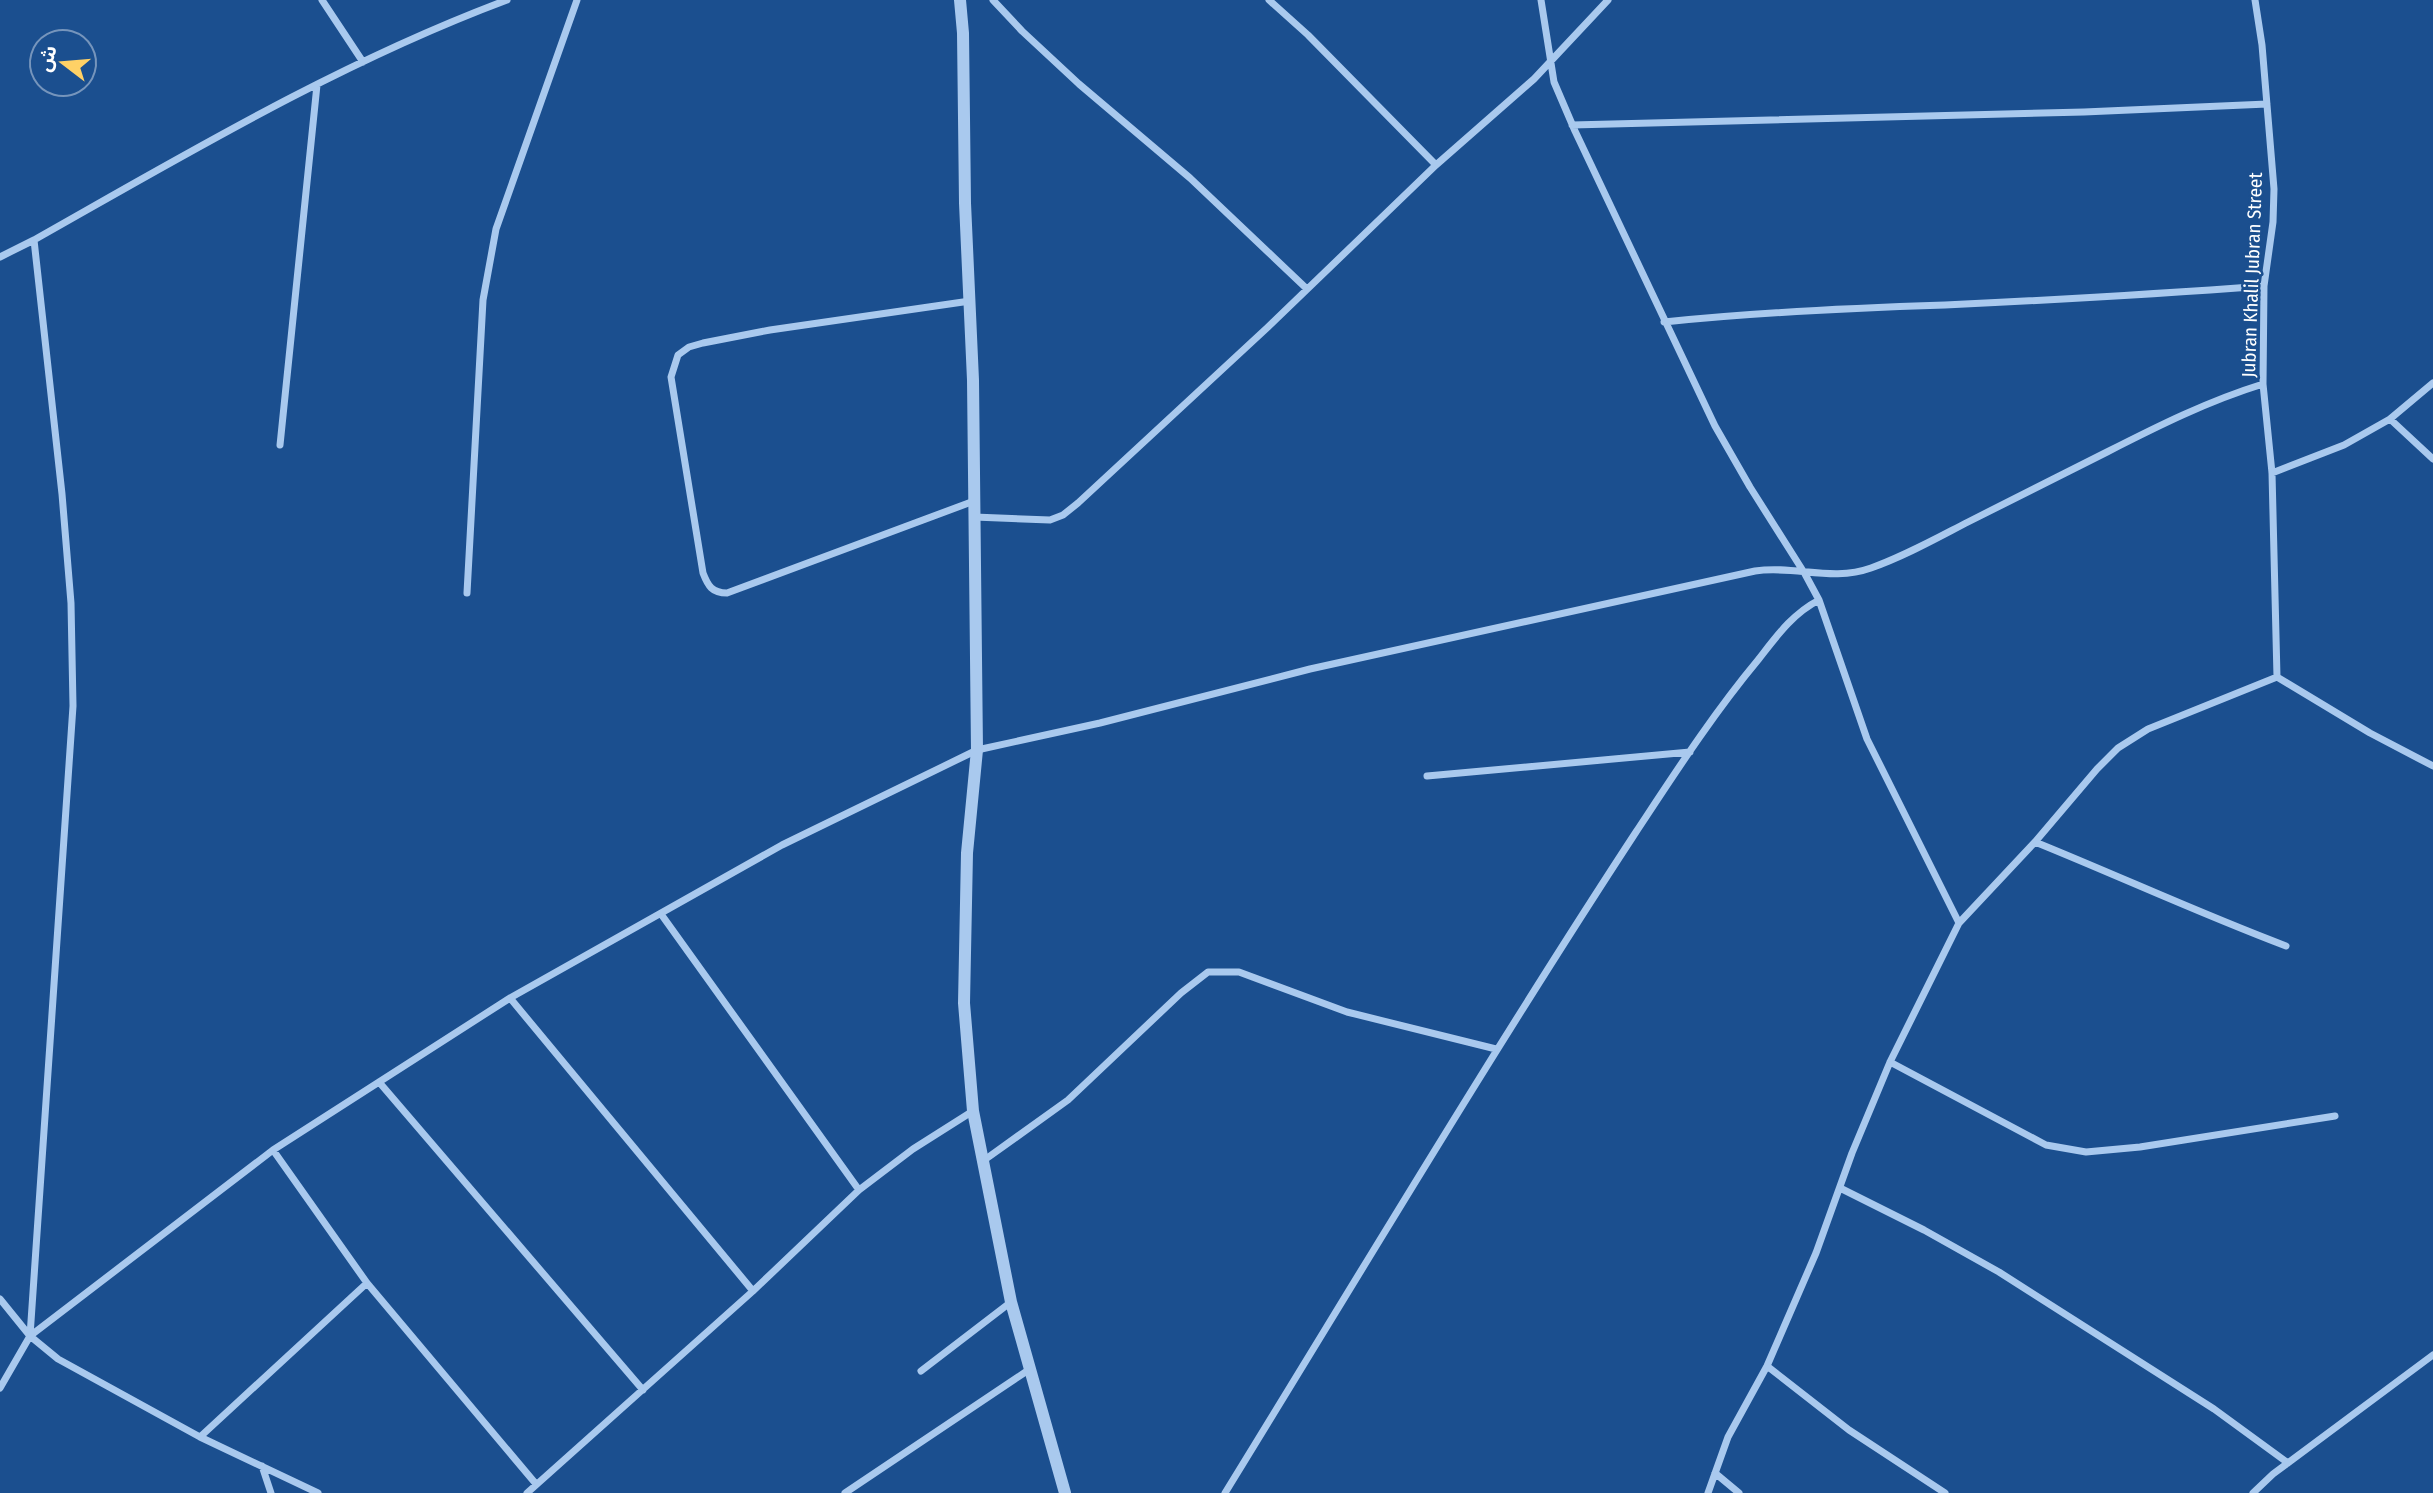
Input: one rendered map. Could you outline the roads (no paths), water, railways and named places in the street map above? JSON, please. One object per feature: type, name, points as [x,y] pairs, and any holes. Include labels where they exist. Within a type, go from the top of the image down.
[{"type":"street","points":[[322,0],[363,62]]},
{"type":"street","points":[[0,257],[317,85],[467,15],[507,0]]},
{"type":"street","points":[[467,593],[483,300],[489,261],[496,229],[577,0]]},
{"type":"street","points":[[960,0],[970,301],[977,750],[967,853],[964,1003],[973,1111],[1011,1302],[1065,1493]]},
{"type":"street","points":[[993,0],[1070,76],[1191,178],[1307,289]]},
{"type":"street","points":[[1269,0],[1308,35],[1436,165]]},
{"type":"street","points":[[1541,0],[1554,82],[1572,125],[1714,426],[1819,600],[1867,738],[1959,923]]},
{"type":"street","points":[[974,517],[1037,521],[1063,515],[1307,289],[1436,165],[1552,61],[1608,0]]},
{"type":"street","name":"Jubran Khalil Jubran Street","points":[[2255,0],[2274,189],[2273,222],[2264,286],[2263,384],[2272,473],[2277,677]]},
{"type":"street","points":[[279,445],[317,85]]},
{"type":"street","points":[[1572,125],[2084,112],[2267,104]]},
{"type":"street","points":[[30,1336],[73,706],[71,603],[62,494],[34,240]]},
{"type":"street","points":[[1664,322],[1736,314],[2264,286]]},
{"type":"street","points":[[970,301],[703,342],[678,355],[671,377],[703,573],[712,590],[719,593],[727,593],[847,550],[974,501]]},
{"type":"street","points":[[2272,473],[2344,445],[2390,419],[2433,383]]},
{"type":"street","points":[[0,1388],[30,1336],[273,1150],[510,998],[782,845],[977,750],[1100,723],[1310,669],[1755,572],[1783,569],[1805,574],[1842,575],[1871,568],[1923,545],[2183,414],[2263,384]]},
{"type":"street","points":[[2390,419],[2433,458]]},
{"type":"street","points":[[1225,1493],[1496,1049],[1690,752],[1730,694],[1788,622],[1819,600]]},
{"type":"street","points":[[1707,1492],[1728,1437],[1767,1366],[1816,1253],[1890,1062],[1959,923],[2118,748],[2148,729],[2277,677],[2370,733],[2433,766]]},
{"type":"street","points":[[1427,776],[1690,752]]},
{"type":"street","points":[[2035,842],[2125,878],[2207,916],[2286,946]]},
{"type":"street","points":[[662,914],[859,1190]]},
{"type":"street","points":[[983,1161],[1068,1100],[1181,993],[1208,972],[1238,972],[1347,1012],[1496,1049]]},
{"type":"street","points":[[510,998],[753,1291]]},
{"type":"street","points":[[1890,1062],[2046,1145],[2086,1152],[2140,1147],[2335,1116]]},
{"type":"street","points":[[379,1082],[643,1390]]},
{"type":"street","points":[[527,1493],[753,1291],[859,1190],[913,1149],[973,1111]]},
{"type":"street","points":[[273,1150],[367,1283],[536,1484]]},
{"type":"street","points":[[1840,1188],[1924,1230],[1998,1272],[2214,1409],[2288,1463]]},
{"type":"street","points":[[200,1437],[367,1283]]},
{"type":"street","points":[[0,1298],[30,1336],[58,1359],[200,1437],[318,1493]]},
{"type":"street","points":[[921,1371],[1011,1302]]},
{"type":"street","points":[[2253,1493],[2288,1463],[2433,1356]]},
{"type":"street","points":[[1767,1366],[1849,1430],[1944,1493]]},
{"type":"street","points":[[845,1493],[1030,1369]]},
{"type":"street","points":[[262,1466],[271,1493]]},
{"type":"street","points":[[1715,1473],[1739,1493]]}]
